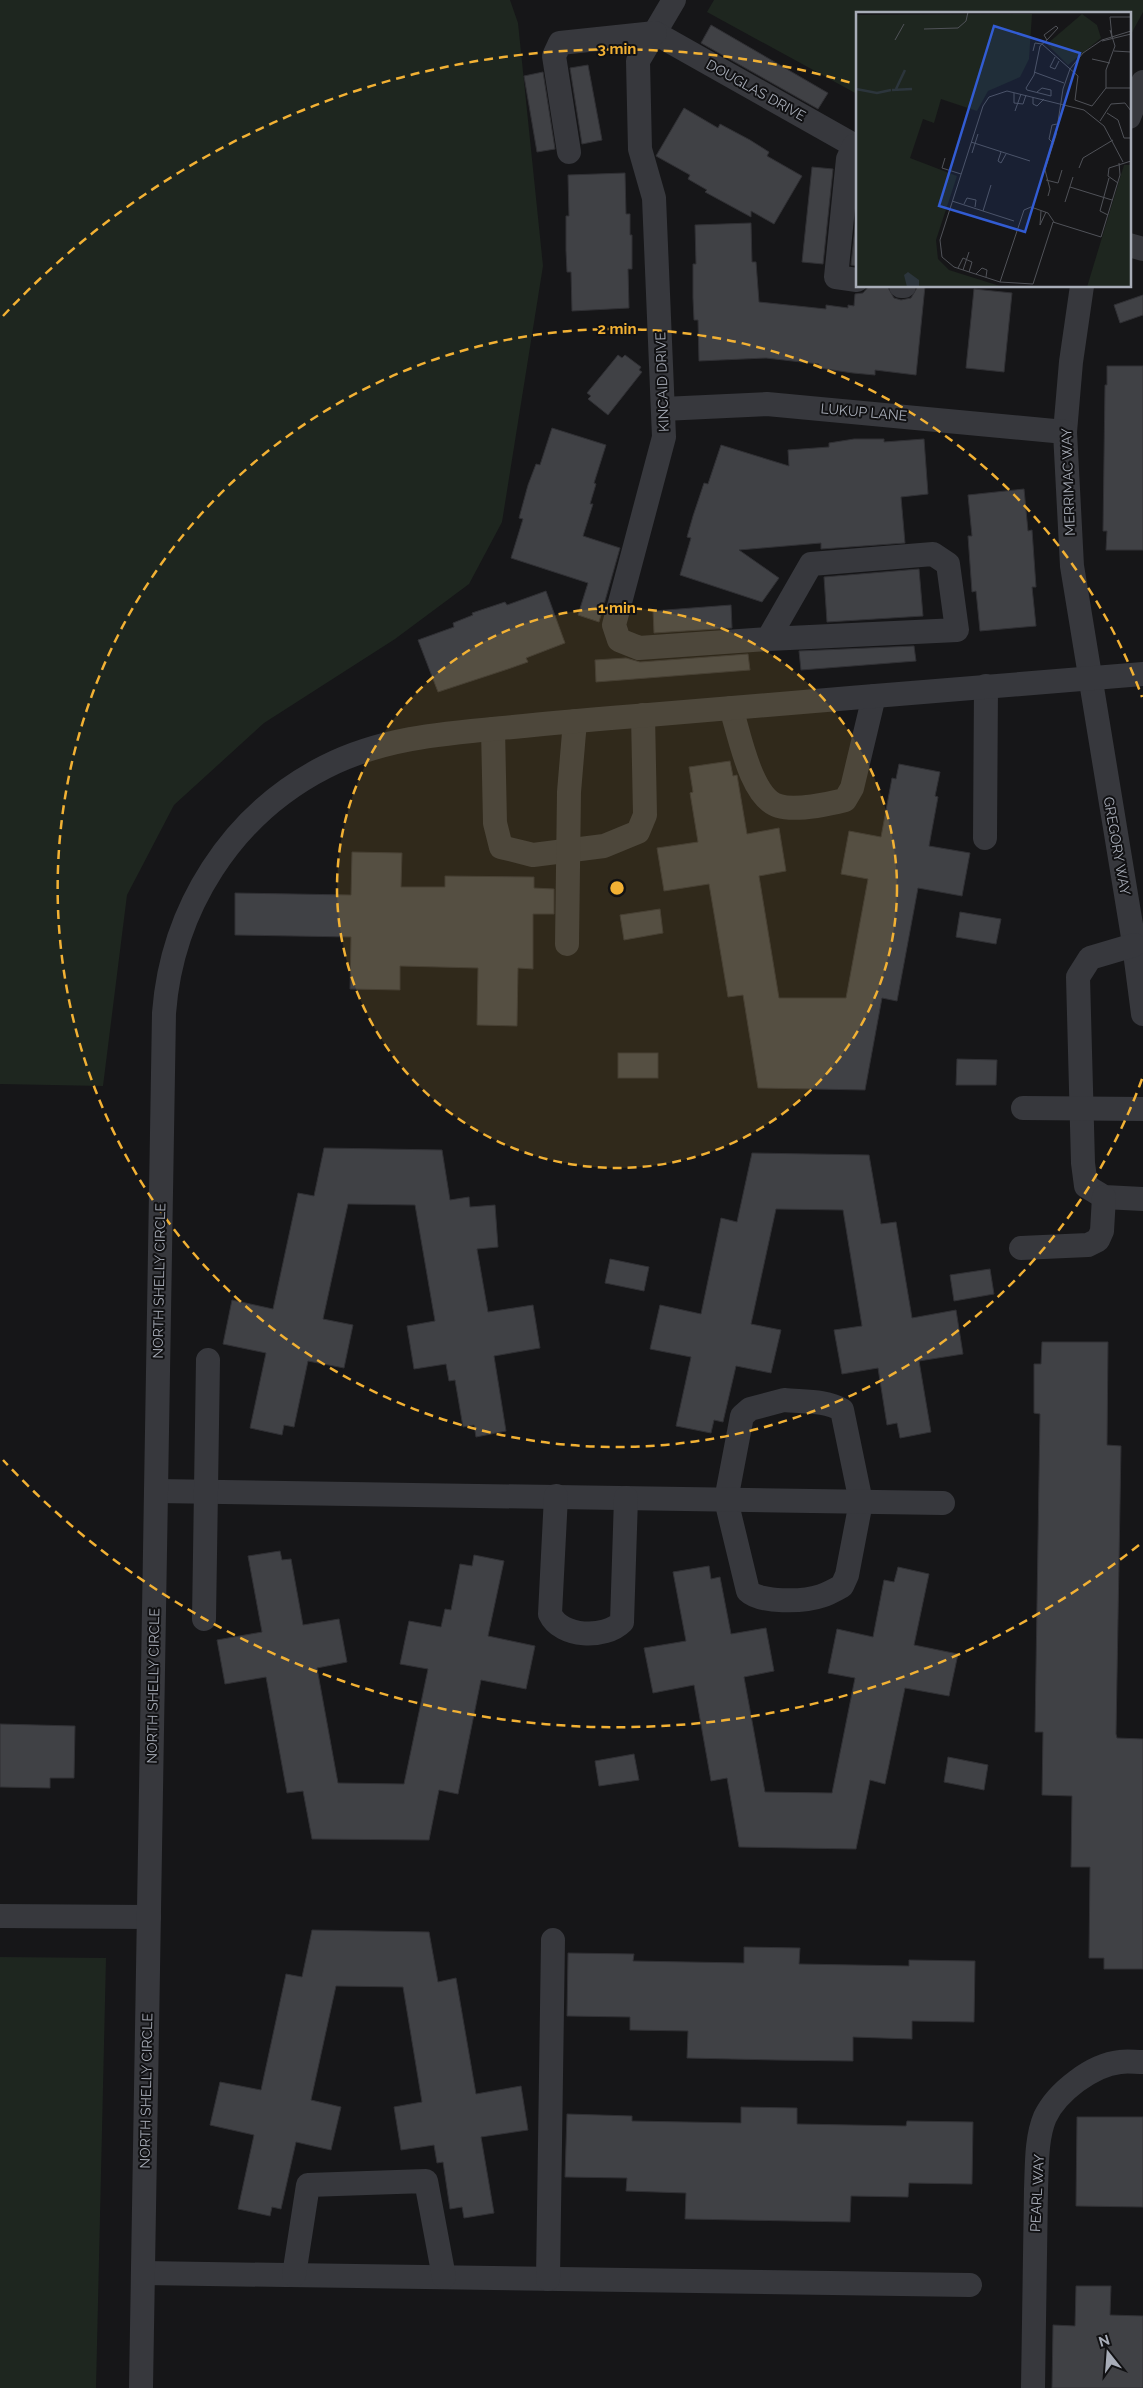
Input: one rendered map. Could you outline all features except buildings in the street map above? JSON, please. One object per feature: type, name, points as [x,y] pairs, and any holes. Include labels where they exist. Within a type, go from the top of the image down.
[{"type":"street","name":"KINCAID DRIVE","points":[[674,0],[638,61],[640,149],[654,198],[664,437],[614,625],[619,640],[639,648],[768,639],[957,630],[948,564],[933,554],[811,564],[768,639]]},
{"type":"street","name":"DOUGLAS DRIVE","points":[[655,33],[855,146]]},
{"type":"street","points":[[569,152],[554,56],[560,42],[655,33]]},
{"type":"street","points":[[1130,114],[1143,82]]},
{"type":"street","points":[[855,146],[848,159],[836,278],[856,280]]},
{"type":"street","points":[[1130,246],[1143,249]]},
{"type":"street","name":"MERRIMAC WAY","points":[[1082,288],[1071,362],[1065,432],[1072,566],[1089,678]]},
{"type":"street","name":"LUKUP LANE","points":[[663,409],[766,404],[1065,432]]},
{"type":"street","name":"NORTH SHELLY CIRCLE","points":[[141,2388],[162,1097],[166,985],[180,932],[206,878],[226,848],[246,824],[284,791],[324,767],[362,750],[405,738],[642,715],[1143,674]]},
{"type":"street","name":"GREGORY WAY","points":[[1089,678],[1134,945],[1143,1014]]},
{"type":"street","points":[[985,838],[986,686]]},
{"type":"street","points":[[731,708],[754,780],[769,800],[779,806],[824,806],[845,800],[852,788],[874,696]]},
{"type":"street","points":[[493,729],[495,823],[501,846],[534,855],[604,846],[638,832],[645,815],[642,715]]},
{"type":"street","points":[[567,944],[567,851],[575,721]]},
{"type":"street","points":[[1134,945],[1090,958],[1078,977],[1081,1109],[1086,1186],[1104,1197],[1143,1200]]},
{"type":"street","points":[[1023,1108],[1143,1109]]},
{"type":"street","points":[[1021,1248],[1088,1245],[1098,1240],[1102,1231],[1104,1197]]},
{"type":"street","points":[[204,1619],[208,1360]]},
{"type":"street","points":[[784,1400],[818,1402],[836,1406],[842,1410],[861,1502],[847,1575],[842,1586],[819,1597],[780,1600],[753,1596],[748,1591],[726,1500],[742,1416],[750,1409],[784,1400]]},
{"type":"street","points":[[156,1491],[943,1503]]},
{"type":"street","points":[[556,1496],[550,1614],[560,1627],[571,1631],[595,1634],[617,1627],[622,1622],[626,1498]]},
{"type":"street","points":[[0,1916],[149,1917]]},
{"type":"street","points":[[548,2279],[552,1940]]},
{"type":"street","name":"PEARL WAY","points":[[1033,2388],[1036,2190],[1038,2158],[1045,2118],[1053,2104],[1070,2086],[1088,2073],[1118,2062],[1143,2062]]},
{"type":"street","points":[[294,2275],[308,2185],[426,2182],[444,2277]]},
{"type":"street","points":[[143,2273],[970,2285]]},
{"type":"shaded area","points":[[0,0],[510,0],[518,23],[543,266],[502,522],[469,584],[395,639],[264,723],[174,805],[127,895],[103,1086],[0,1084]]},
{"type":"shaded area","points":[[714,0],[1143,0],[1143,12],[1130,36],[1130,12],[856,12],[856,93],[707,12]]},
{"type":"shaded area","points":[[0,1957],[106,1958],[96,2388],[0,2388]]}]
